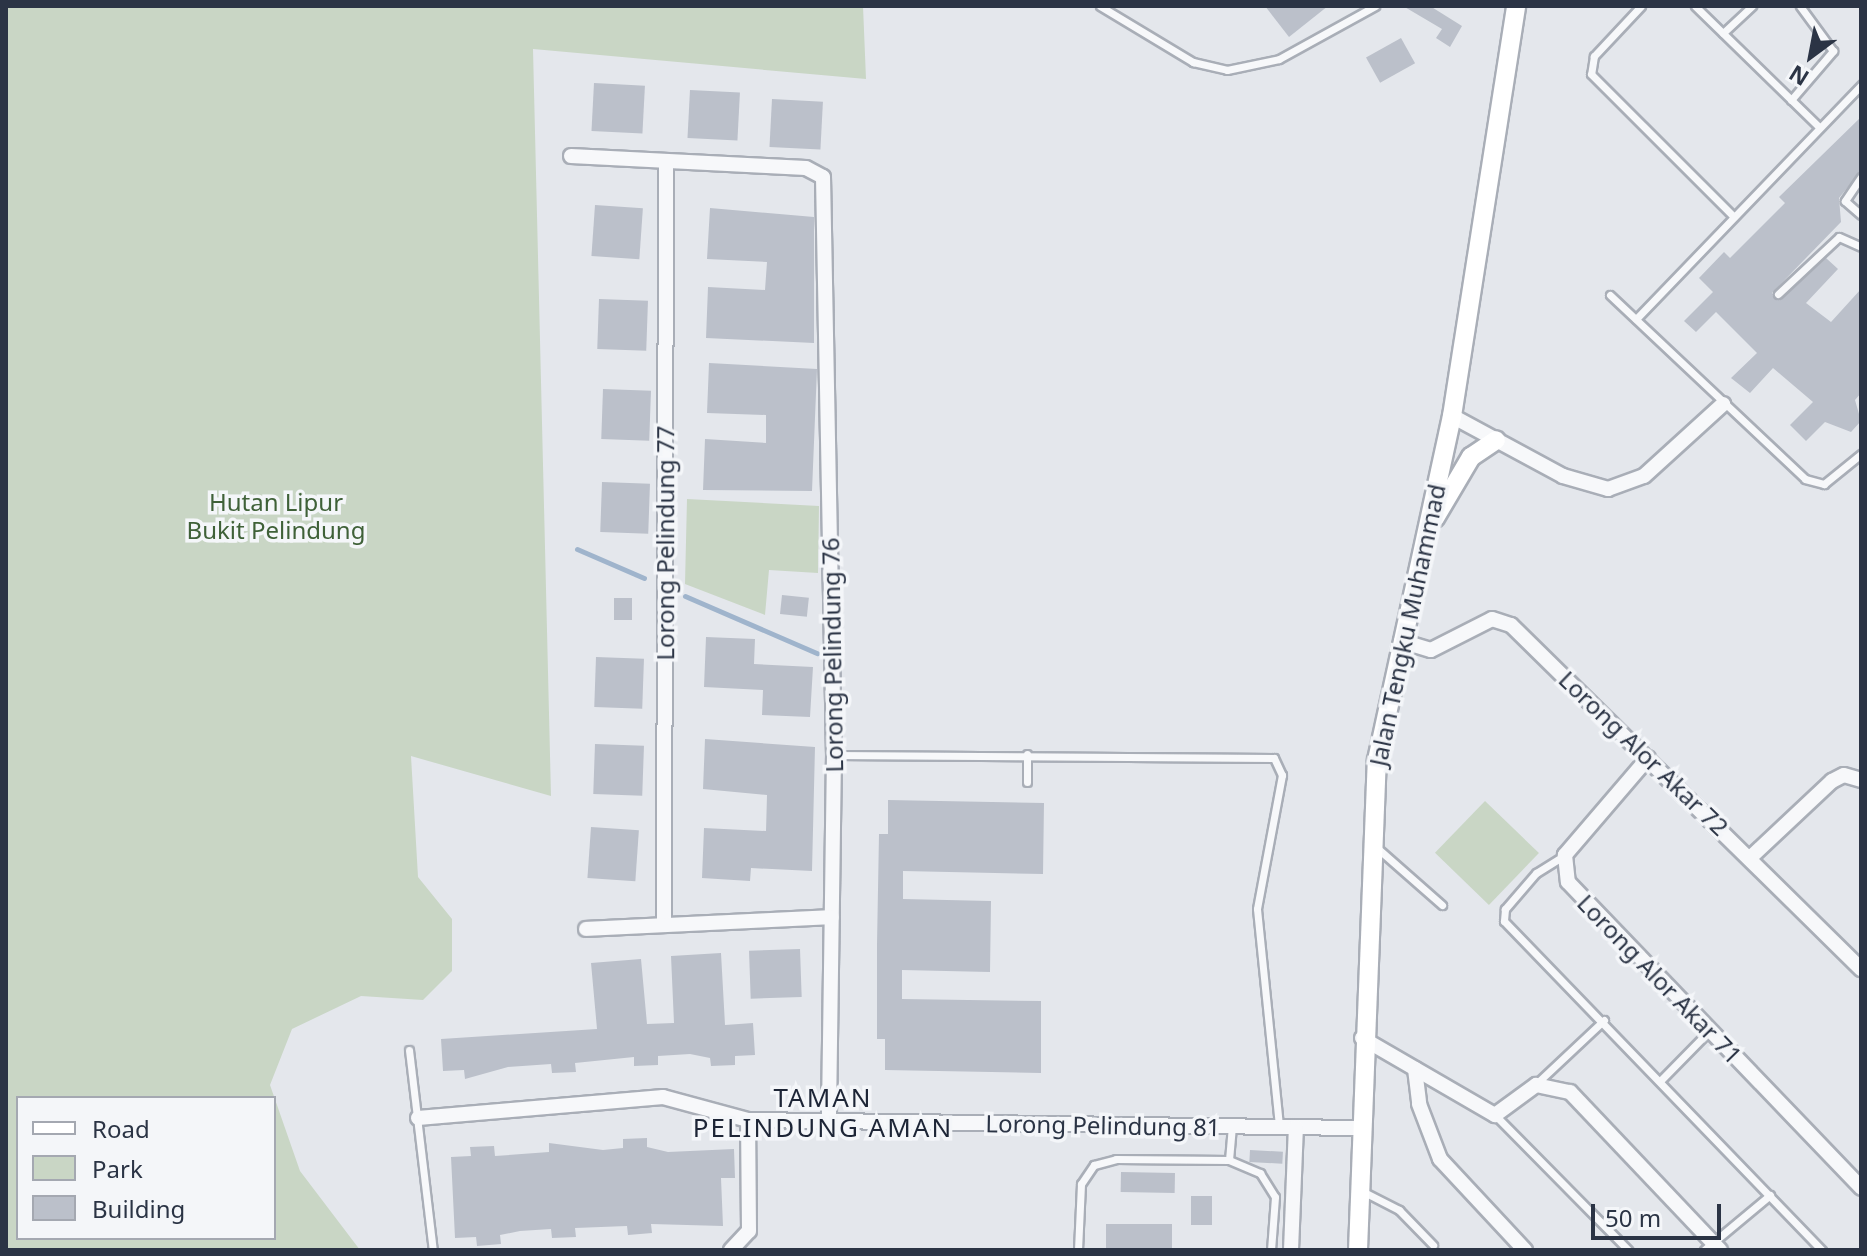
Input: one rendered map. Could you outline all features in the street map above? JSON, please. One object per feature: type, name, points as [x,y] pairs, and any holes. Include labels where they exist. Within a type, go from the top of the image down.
[{"type":"main road","name":"Jalan Tengku Muhammad","points":[[1358,1250],[1362,1038],[1377,760],[1452,416],[1516,6]]},
{"type":"main road","points":[[1426,535],[1471,457],[1496,440]]},
{"type":"street","points":[[571,156],[666,161]]},
{"type":"street","name":"Lorong Pelindung 76","points":[[666,161],[806,168],[823,177],[834,755],[829,1121]]},
{"type":"street","name":"Lorong Pelindung 77","points":[[664,925],[666,161]]},
{"type":"street","points":[[1452,416],[1563,476],[1608,489],[1644,476],[1723,404]]},
{"type":"street","name":"Lorong Alor Akar 72","points":[[1401,641],[1431,650],[1482,622],[1502,621],[1751,857],[1861,969]]},
{"type":"street","points":[[1565,855],[1648,758]]},
{"type":"street","points":[[1751,857],[1832,781],[1844,775],[1861,780]]},
{"type":"street","name":"Lorong Alor Akar 71","points":[[1565,855],[1578,895],[1861,1188]]},
{"type":"street","points":[[586,929],[832,917]]},
{"type":"street","points":[[1362,1038],[1495,1115],[1536,1085],[1570,1092],[1712,1247]]},
{"type":"street","points":[[1415,1069],[1419,1104],[1440,1159],[1525,1250]]},
{"type":"street","name":"Lorong Pelindung 81","points":[[418,1118],[649,1097],[748,1120],[1361,1128]]},
{"type":"street","points":[[731,1250],[749,1231],[748,1120]]},
{"type":"street","points":[[1291,1250],[1296,1127]]},
{"type":"lane","points":[[1100,6],[1193,62],[1227,70],[1279,59],[1375,6]]},
{"type":"lane","points":[[1641,6],[1594,56],[1591,74],[1734,217]]},
{"type":"lane","points":[[1695,6],[1819,127]]},
{"type":"lane","points":[[1723,33],[1752,6]]},
{"type":"lane","points":[[1791,100],[1833,51],[1800,6]]},
{"type":"lane","points":[[1636,319],[1861,85]]},
{"type":"lane","points":[[1861,177],[1845,201],[1861,215]]},
{"type":"lane","points":[[1778,294],[1839,237],[1860,245]]},
{"type":"lane","points":[[1610,295],[1805,479],[1824,484],[1861,454]]},
{"type":"lane","points":[[834,755],[1263,753],[1281,765],[1257,909],[1279,1127]]},
{"type":"lane","points":[[1027,754],[1027,782]]},
{"type":"lane","points":[[1371,843],[1442,905]]},
{"type":"lane","points":[[1565,855],[1536,873],[1505,909],[1504,921],[1604,1020],[1822,1250]]},
{"type":"lane","points":[[1536,1085],[1604,1020]]},
{"type":"lane","points":[[1661,1080],[1710,1029]]},
{"type":"lane","points":[[409,1050],[433,1250]]},
{"type":"lane","points":[[1495,1115],[1628,1250]]},
{"type":"lane","points":[[1229,1160],[1232,1126]]},
{"type":"lane","points":[[1078,1250],[1081,1184],[1094,1165],[1116,1159],[1229,1160],[1273,1186],[1271,1250]]},
{"type":"lane","points":[[1360,1190],[1399,1210],[1433,1245]]},
{"type":"lane","points":[[1712,1247],[1770,1195]]},
{"type":"green space","name":"Hutan Lipur Bukit Pelindung","points":[[6,6],[863,6],[866,79],[533,49],[551,796],[411,756],[418,877],[452,919],[452,971],[423,1000],[361,996],[292,1029],[270,1085],[274,1096],[16,1096],[16,1240],[276,1240],[276,1102],[300,1171],[360,1250],[6,1250]]},
{"type":"green space","points":[[687,499],[819,506],[818,573],[769,570],[765,615],[685,584]]},
{"type":"green space","points":[[1485,801],[1539,853],[1489,905],[1435,853]]},
{"type":"building","points":[[1265,6],[1328,6],[1289,37]]},
{"type":"building","points":[[1403,6],[1430,6],[1462,26],[1450,47],[1436,38],[1442,29]]},
{"type":"building","points":[[1401,38],[1415,63],[1380,83],[1366,57]]},
{"type":"building","points":[[594,83],[645,86],[642,134],[591,131]]},
{"type":"building","points":[[690,90],[740,93],[737,141],[687,138]]},
{"type":"building","points":[[772,99],[823,102],[820,150],[769,147]]},
{"type":"building","points":[[1861,117],[1861,171],[1839,198],[1841,222],[1772,293],[1782,299],[1826,258],[1838,269],[1806,303],[1831,322],[1861,289],[1861,393],[1855,400],[1861,421],[1851,432],[1825,422],[1806,441],[1790,425],[1813,402],[1773,368],[1750,393],[1731,378],[1757,353],[1716,312],[1696,332],[1684,321],[1713,292],[1699,278],[1724,252],[1730,258],[1785,203],[1779,197]]},
{"type":"building","points":[[595,205],[643,208],[639,259],[591,256]]},
{"type":"building","points":[[710,208],[814,217],[814,343],[706,338],[708,287],[765,290],[767,262],[707,259]]},
{"type":"building","points":[[599,299],[648,301],[646,351],[597,349]]},
{"type":"building","points":[[709,363],[817,369],[812,491],[703,490],[705,439],[766,443],[766,415],[707,413]]},
{"type":"building","points":[[603,389],[651,391],[649,441],[601,439]]},
{"type":"building","points":[[602,482],[650,484],[648,534],[600,532]]},
{"type":"building","points":[[782,595],[809,598],[807,617],[780,614]]},
{"type":"building","points":[[614,598],[632,598],[632,620],[614,620]]},
{"type":"building","points":[[706,637],[755,639],[754,664],[813,667],[810,717],[762,715],[763,690],[704,687]]},
{"type":"building","points":[[596,657],[644,659],[642,709],[594,707]]},
{"type":"building","points":[[705,739],[815,747],[812,871],[751,868],[750,881],[702,878],[704,828],[766,831],[767,795],[703,789]]},
{"type":"building","points":[[595,744],[644,746],[642,796],[593,794]]},
{"type":"building","points":[[888,800],[1044,803],[1043,874],[903,871],[903,899],[991,901],[990,972],[902,970],[902,999],[1041,1001],[1041,1073],[885,1070],[885,1039],[877,1039],[877,944],[879,834],[888,834]]},
{"type":"building","points":[[591,827],[639,830],[635,881],[587,878]]},
{"type":"building","points":[[800,949],[802,997],[751,999],[749,951]]},
{"type":"building","points":[[721,953],[725,1025],[753,1023],[755,1055],[735,1056],[735,1065],[711,1066],[710,1058],[690,1054],[658,1056],[658,1065],[634,1066],[634,1057],[575,1063],[576,1072],[552,1073],[551,1064],[508,1067],[465,1079],[464,1070],[443,1071],[441,1039],[597,1029],[591,963],[641,959],[647,1024],[674,1023],[671,956]]},
{"type":"building","points":[[647,1138],[647,1147],[668,1152],[734,1149],[735,1178],[721,1178],[723,1226],[651,1224],[652,1233],[628,1235],[627,1226],[575,1228],[576,1237],[552,1238],[551,1229],[520,1231],[500,1235],[501,1244],[477,1246],[476,1237],[455,1238],[451,1157],[471,1156],[470,1147],[494,1146],[495,1156],[549,1152],[549,1143],[603,1150],[623,1148],[623,1139]]},
{"type":"building","points":[[1250,1150],[1283,1152],[1282,1164],[1249,1162]]},
{"type":"building","points":[[1121,1172],[1175,1173],[1175,1193],[1121,1192]]},
{"type":"building","points":[[1191,1196],[1212,1196],[1212,1225],[1191,1225]]},
{"type":"building","points":[[1106,1224],[1172,1224],[1172,1250],[1106,1250]]},
{"type":"waterway","points":[[577,549],[644,578]]},
{"type":"waterway","points":[[685,596],[817,653]]},
{"type":"district","name":"TAMAN PELINDUNG AMAN","points":[[823,1113]]}]
